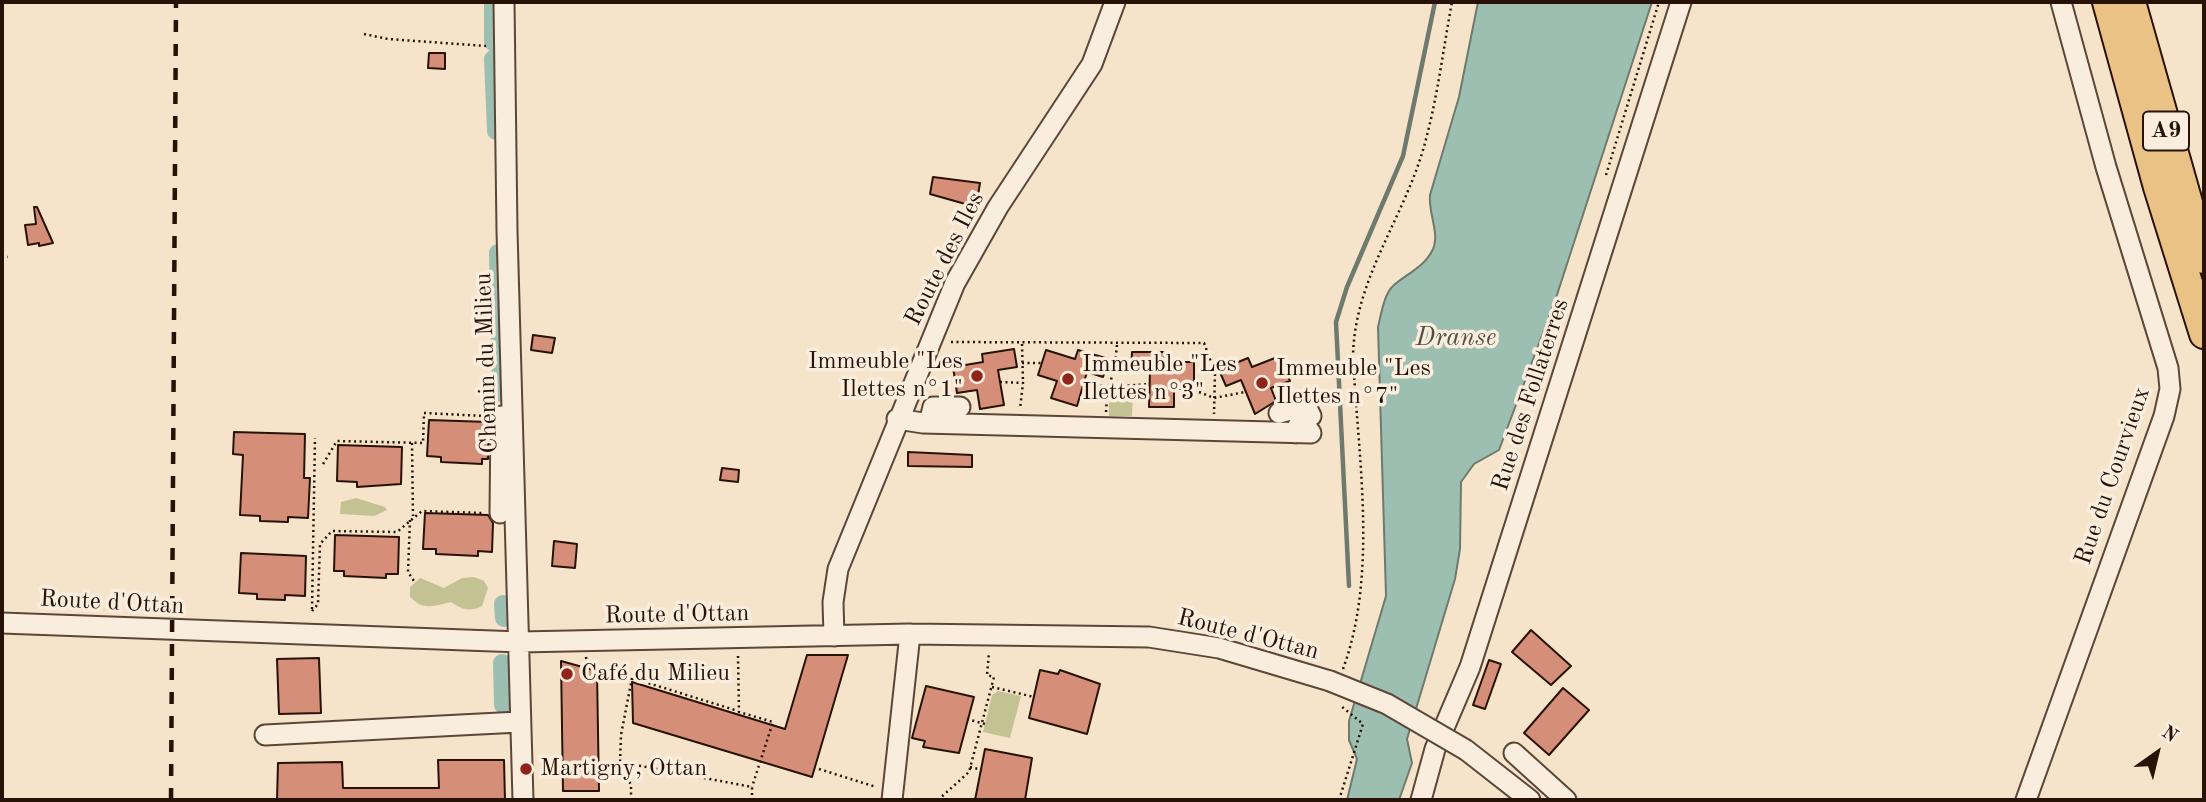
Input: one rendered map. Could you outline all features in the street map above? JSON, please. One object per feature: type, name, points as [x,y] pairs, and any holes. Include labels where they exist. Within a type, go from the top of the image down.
[{"type":"highway","name":"A9","points":[[2107,2],[2158,187],[2204,334]]},
{"type":"highway","name":"A9","points":[[2131,2],[2204,259]]},
{"type":"street","name":"Chemin du Milieu","points":[[504,2],[520,642],[519,722],[523,800]]},
{"type":"street","name":"Route des Iles","points":[[834,636],[833,603],[838,569],[897,419],[960,272],[998,207],[1092,64],[1102,45],[1115,2]]},
{"type":"street","name":"Rue des Follaterres","points":[[1421,800],[1435,749],[1470,667],[1681,2]]},
{"type":"street","name":"Rue du Courvieux","points":[[2026,800],[2164,416],[2170,389],[2163,351],[2106,167],[2061,2]]},
{"type":"street","points":[[929,423],[933,407],[960,407]]},
{"type":"street","points":[[897,419],[929,423],[1303,433],[1315,424],[1308,410],[1298,408],[1279,413]]},
{"type":"street","points":[[500,513],[501,410]]},
{"type":"street","name":"Route d'Ottan","points":[[2,623],[520,642],[910,634],[1149,637],[1219,648],[1339,688],[1417,719],[1466,750],[1530,800]]},
{"type":"street","points":[[893,797],[910,634]]},
{"type":"street","points":[[265,735],[519,722]]},
{"type":"street","points":[[1514,753],[1566,800]]},
{"type":"path","points":[[1339,800],[1363,724],[1339,688],[1354,636],[1363,577],[1353,358],[1355,323],[1366,287],[1423,149],[1452,2]]},
{"type":"path","points":[[364,33],[388,39],[504,47]]},
{"type":"path","points":[[2,257],[8,257]]},
{"type":"path","points":[[949,342],[1204,343],[1215,373],[1214,398]]},
{"type":"path","points":[[1022,342],[1023,383],[1020,412],[1026,414]]},
{"type":"path","points":[[1105,413],[1117,344]]},
{"type":"path","points":[[1022,363],[1041,363]]},
{"type":"path","points":[[1000,382],[1023,383]]},
{"type":"path","points":[[1084,383],[1108,387],[1150,384]]},
{"type":"path","points":[[1199,392],[1214,398],[1245,392]]},
{"type":"path","points":[[323,464],[337,441],[423,443],[424,413],[499,416],[501,410]]},
{"type":"path","points":[[311,636],[315,438]]},
{"type":"path","points":[[412,443],[412,519],[408,572],[414,580]]},
{"type":"path","points":[[312,611],[318,604],[320,544],[332,531],[397,532],[422,511],[500,513]]},
{"type":"path","points":[[736,638],[739,712]]},
{"type":"path","points":[[586,651],[587,664],[773,722],[752,787],[752,800]]},
{"type":"path","points":[[938,800],[969,772],[994,677],[988,675],[989,670]]},
{"type":"path","points":[[631,800],[631,785],[621,762],[621,735],[632,678]]},
{"type":"path","points":[[992,687],[995,693]]},
{"type":"path","points":[[992,687],[1034,697]]},
{"type":"path","points":[[967,719],[983,724]]},
{"type":"path","points":[[621,762],[752,787]]},
{"type":"path","points":[[970,767],[982,770]]},
{"type":"path","points":[[818,769],[893,797]]},
{"type":"shaded area","points":[[1133,393],[1132,416],[1109,416],[1109,403]]},
{"type":"shaded area","points":[[356,498],[387,510],[374,516],[340,514],[341,502]]},
{"type":"shaded area","points":[[474,577],[484,581],[488,588],[482,606],[478,608],[466,609],[451,602],[424,606],[410,596],[410,587],[420,578],[444,588],[462,578]]},
{"type":"shaded area","points":[[998,691],[1021,696],[1010,738],[983,732],[992,695]]},
{"type":"water","name":"Dranse","points":[[1478,2],[1652,2],[1555,301],[1499,450],[1474,464],[1461,482],[1460,549],[1455,579],[1407,739],[1412,763],[1399,800],[1347,800],[1357,759],[1349,740],[1349,721],[1386,596],[1378,327],[1387,294],[1430,255],[1435,243],[1430,195],[1459,97]]},
{"type":"building","points":[[429,53],[445,53],[445,69],[428,68]]},
{"type":"building","points":[[933,177],[980,183],[976,207],[930,194]]},
{"type":"building","points":[[34,207],[37,207],[53,243],[28,245],[25,225],[36,224]]},
{"type":"building","points":[[533,335],[555,338],[552,353],[531,350]]},
{"type":"building","name":"Immeuble \"Les Ilettes n°1\"","points":[[1014,349],[1017,367],[998,370],[1004,405],[980,409],[977,390],[957,393],[953,367],[983,362],[982,354]]},
{"type":"building","name":"Immeuble \"Les Ilettes n°3\"","points":[[1046,350],[1075,359],[1078,350],[1109,359],[1103,377],[1087,372],[1077,406],[1051,398],[1057,381],[1038,375]]},
{"type":"building","points":[[1132,352],[1164,352],[1164,362],[1194,362],[1194,389],[1174,389],[1174,407],[1149,407],[1150,371],[1131,370]]},
{"type":"building","name":"Immeuble \"Les Ilettes n°7\"","points":[[1280,356],[1290,381],[1271,388],[1276,401],[1255,414],[1241,380],[1226,386],[1219,370],[1248,358],[1252,367]]},
{"type":"building","points":[[429,420],[489,422],[488,459],[482,459],[482,464],[441,462],[441,457],[427,456]]},
{"type":"building","points":[[234,432],[305,434],[304,478],[310,478],[308,518],[288,517],[288,522],[260,521],[260,516],[240,515],[243,455],[233,454]]},
{"type":"building","points":[[338,445],[402,447],[401,484],[357,487],[357,482],[337,481]]},
{"type":"building","points":[[908,452],[972,455],[972,467],[908,466]]},
{"type":"building","points":[[722,468],[739,470],[738,482],[720,480]]},
{"type":"building","points":[[425,513],[488,515],[493,523],[492,552],[478,551],[478,556],[436,554],[436,549],[423,549]]},
{"type":"building","points":[[335,535],[399,537],[398,574],[386,574],[386,578],[344,576],[344,571],[334,571]]},
{"type":"building","points":[[554,541],[577,544],[575,568],[552,566]]},
{"type":"building","points":[[241,553],[306,556],[305,596],[285,595],[285,600],[257,599],[257,594],[239,593]]},
{"type":"building","points":[[1531,630],[1571,666],[1551,685],[1512,652]]},
{"type":"building","points":[[807,655],[848,655],[812,777],[633,723],[632,682],[785,729]]},
{"type":"building","points":[[319,658],[321,713],[279,714],[277,659]]},
{"type":"building","points":[[1489,660],[1501,664],[1485,709],[1473,705]]},
{"type":"building","points":[[561,661],[597,671],[599,791],[563,791]]},
{"type":"building","points":[[1040,670],[1058,674],[1060,670],[1100,684],[1087,734],[1029,718]]},
{"type":"building","points":[[926,686],[974,697],[959,753],[923,747],[925,741],[912,738]]},
{"type":"building","points":[[1563,688],[1589,710],[1549,755],[1524,733]]},
{"type":"building","points":[[985,749],[1032,758],[1025,800],[975,800]]},
{"type":"building","points":[[438,760],[504,760],[505,800],[277,800],[278,763],[342,762],[343,788],[439,788]]},
{"type":"waterway","points":[[493,2],[493,42]]},
{"type":"waterway","points":[[1349,586],[1336,322],[1347,287],[1403,156],[1435,2]]},
{"type":"waterway","points":[[493,59],[496,131]]},
{"type":"waterway","points":[[498,253],[501,393]]},
{"type":"waterway","points":[[503,604],[504,618]]},
{"type":"waterway","points":[[502,663],[503,705]]},
{"type":"railway","points":[[171,800],[176,2]]},
{"type":"place","name":"Immeuble \"Les Ilettes n°1\"","points":[[977,376]]},
{"type":"place","name":"Immeuble \"Les Ilettes n°3\"","points":[[1068,379]]},
{"type":"place","name":"Immeuble \"Les Ilettes n°7\"","points":[[1262,383]]},
{"type":"place","name":"Café du Milieu","points":[[567,674]]},
{"type":"place","name":"Martigny, Ottan","points":[[526,769]]}]
